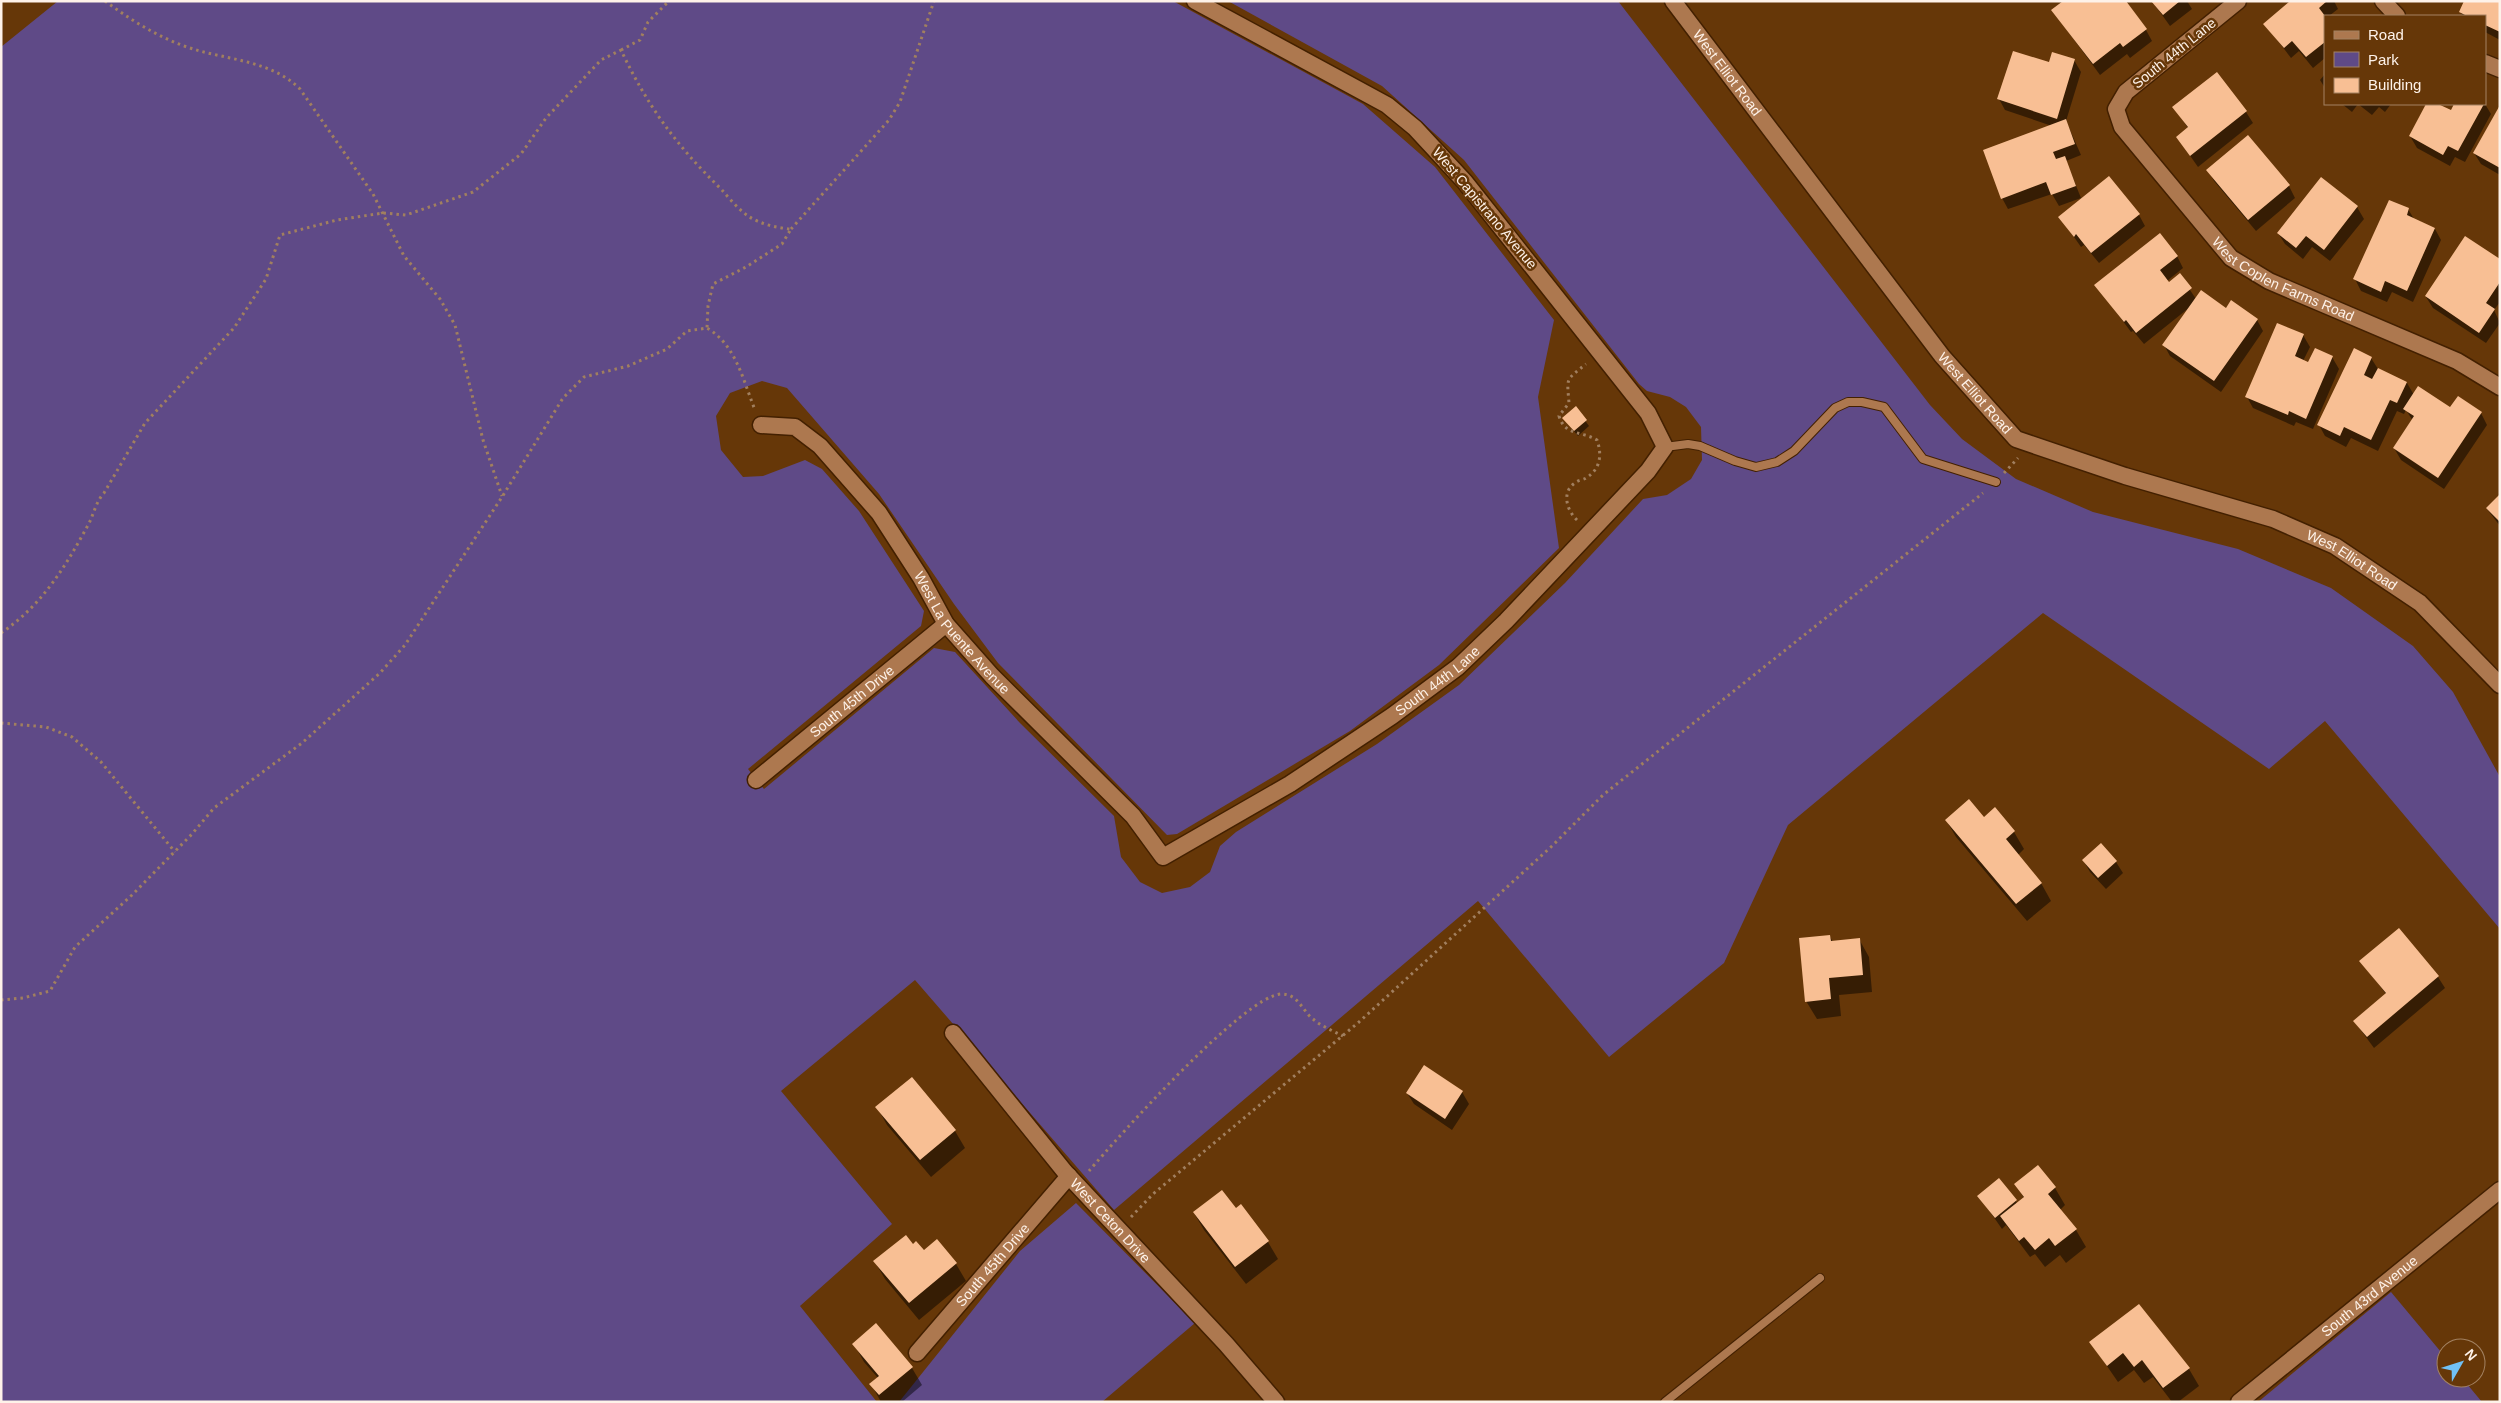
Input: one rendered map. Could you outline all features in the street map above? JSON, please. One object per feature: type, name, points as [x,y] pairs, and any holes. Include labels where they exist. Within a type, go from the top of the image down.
[{"type":"street","name":"West Capistrano Avenue","points":[[1195,1],[1387,106],[1414,128],[1465,182],[1547,282],[1648,413],[1665,447]]},
{"type":"street","name":"West Elliot Road","points":[[1673,1],[1942,356],[2016,439],[2125,476],[2273,519],[2335,546],[2420,603],[2500,685]]},
{"type":"street","name":"South 44th Lane","points":[[2116,109],[2126,92],[2238,1]]},
{"type":"street","points":[[2383,1],[2396,15]]},
{"type":"street","points":[[2486,63],[2500,69]]},
{"type":"street","name":"West Coplen Farms Road","points":[[2116,109],[2122,127],[2231,258],[2269,281],[2456,360],[2500,387]]},
{"type":"street","name":"West La Puente Avenue","points":[[761,425],[795,427],[820,446],[879,513],[921,578],[946,624],[992,676],[1133,816],[1163,857]]},
{"type":"street","name":"South 44th Lane","points":[[1163,857],[1290,784],[1392,716],[1458,667],[1548,577],[1648,471],[1665,447]]},
{"type":"street","name":"South 45th Drive","points":[[756,780],[946,624]]},
{"type":"street","name":"West Ceton Drive","points":[[953,1033],[1073,1180],[1226,1344],[1276,1402]]},
{"type":"street","name":"South 45th Drive","points":[[918,1353],[1073,1180]]},
{"type":"street","name":"South 43rd Avenue","points":[[2239,1402],[2500,1190]]},
{"type":"lane","points":[[1665,447],[1688,444],[1700,446],[1756,467],[1777,462],[1794,451],[1835,408],[1848,402],[1862,402],[1884,407],[1924,459],[1996,482]]},
{"type":"lane","points":[[1665,1402],[1820,1278]]},
{"type":"path","points":[[106,1],[134,23],[192,48],[252,64],[288,77],[300,89],[373,194],[404,256],[440,299],[455,325],[483,440],[502,497]]},
{"type":"path","points":[[1,633],[49,590],[61,574],[90,523],[96,502],[104,492],[145,423],[234,328],[266,279],[280,236],[337,220],[383,213],[406,215],[473,192],[521,154],[546,118],[601,60],[640,40],[648,22],[668,1]]},
{"type":"path","points":[[707,328],[708,306],[713,284],[746,267],[782,244],[792,229],[889,120],[900,102],[934,1]]},
{"type":"path","points":[[621,50],[656,114],[674,140],[715,184],[748,216],[777,228],[792,229]]},
{"type":"path","points":[[1,1000],[23,998],[50,991],[75,947],[132,895],[175,852],[214,808],[302,743],[380,673],[404,645],[502,497],[563,398],[584,378],[628,366],[667,349],[687,331],[707,328],[720,336],[732,352],[761,425]]},
{"type":"path","points":[[1590,532],[1570,514],[1567,502],[1569,489],[1575,482],[1594,473],[1601,457],[1599,447],[1597,440],[1587,434],[1574,434],[1568,430],[1562,425],[1559,416],[1569,403],[1566,386],[1568,378],[1600,352]]},
{"type":"path","points":[[1118,1230],[1153,1194],[1343,1036],[1552,846],[1603,796],[1996,482],[2030,444]]},
{"type":"path","points":[[1,723],[46,727],[72,737],[101,762],[175,852]]},
{"type":"path","points":[[1073,1180],[1109,1147],[1191,1062],[1248,1010],[1265,998],[1282,994],[1293,997],[1304,1006],[1312,1019],[1343,1036]]},
{"type":"green space","points":[[58,1],[1173,1],[1363,104],[1435,167],[1554,320],[1538,397],[1559,548],[1439,665],[1350,731],[1177,834],[1167,835],[998,663],[954,604],[879,494],[787,388],[762,381],[730,393],[716,416],[721,450],[743,477],[763,476],[805,460],[822,469],[859,511],[924,611],[921,626],[748,769],[764,789],[934,648],[955,652],[1020,723],[1114,816],[1121,857],[1140,882],[1162,893],[1190,887],[1210,872],[1220,846],[1236,832],[1377,744],[1459,685],[1565,583],[1643,499],[1667,495],[1691,479],[1702,460],[1701,427],[1686,407],[1670,397],[1647,391],[1639,384],[1464,160],[1382,86],[1228,1],[1618,1],[1930,405],[1962,439],[2016,479],[2093,512],[2238,549],[2331,588],[2413,646],[2453,692],[2500,777],[2500,929],[2325,721],[2269,769],[2043,613],[1788,825],[1724,963],[1609,1057],[1478,901],[1114,1210],[915,980],[781,1091],[892,1224],[800,1306],[877,1402],[1,1402],[1,47]]},
{"type":"green space","points":[[1076,1203],[1195,1323],[1102,1402],[899,1402],[1020,1251]]},
{"type":"green space","points":[[2391,1292],[2436,1346],[2436,1388],[2470,1388],[2482,1402],[2258,1402]]},
{"type":"building","points":[[2063,1],[2126,1],[2147,29],[2123,47],[2120,43],[2093,64],[2051,10]]},
{"type":"building","points":[[2151,1],[2180,1],[2163,15]]},
{"type":"building","points":[[2290,1],[2327,1],[2319,8],[2324,15],[2324,43],[2306,57],[2292,41],[2284,48],[2263,24]]},
{"type":"building","points":[[2464,1],[2500,1],[2500,32],[2486,25],[2486,15],[2465,15],[2459,12]]},
{"type":"building","points":[[2013,51],[2049,62],[2052,52],[2075,59],[2057,119],[1997,99]]},
{"type":"building","points":[[2217,72],[2247,111],[2190,156],[2176,137],[2188,127],[2172,107]]},
{"type":"building","points":[[2425,105],[2440,105],[2451,110],[2454,105],[2483,105],[2458,151],[2448,146],[2443,155],[2409,136]]},
{"type":"building","points":[[2500,105],[2500,168],[2473,153]]},
{"type":"building","points":[[2066,119],[2075,144],[2053,152],[2056,159],[2065,156],[2076,186],[2051,195],[2046,182],[2001,199],[1983,150]]},
{"type":"building","points":[[2248,135],[2290,185],[2248,220],[2206,170]]},
{"type":"building","points":[[2109,176],[2140,214],[2091,253],[2076,234],[2074,237],[2058,217]]},
{"type":"building","points":[[2321,177],[2358,206],[2324,250],[2306,236],[2296,248],[2277,233]]},
{"type":"building","points":[[2389,200],[2409,208],[2407,215],[2435,228],[2407,291],[2385,281],[2381,292],[2353,279]]},
{"type":"building","points":[[2160,233],[2178,256],[2160,270],[2169,282],[2180,273],[2192,288],[2136,333],[2126,320],[2124,322],[2094,285]]},
{"type":"building","points":[[2465,236],[2500,259],[2500,282],[2486,303],[2495,309],[2479,333],[2425,296]]},
{"type":"building","points":[[2201,290],[2226,308],[2231,300],[2258,319],[2214,381],[2162,345]]},
{"type":"building","points":[[2277,323],[2304,334],[2295,356],[2308,362],[2315,348],[2333,356],[2306,419],[2289,411],[2288,415],[2245,397]]},
{"type":"building","points":[[2354,348],[2372,357],[2364,375],[2372,379],[2378,368],[2407,382],[2397,403],[2390,400],[2371,440],[2344,427],[2340,436],[2317,425]]},
{"type":"building","points":[[2418,386],[2450,407],[2458,396],[2482,412],[2438,478],[2393,448],[2414,416],[2403,409]]},
{"type":"building","points":[[1576,406],[1587,420],[1574,431],[1562,418]]},
{"type":"building","points":[[2500,494],[2500,522],[2486,508]]},
{"type":"building","points":[[1969,799],[1984,817],[1995,807],[2015,831],[2006,839],[2042,883],[2016,904],[1945,820]]},
{"type":"building","points":[[2101,843],[2117,861],[2098,878],[2082,860]]},
{"type":"building","points":[[2399,928],[2439,976],[2367,1037],[2353,1021],[2386,993],[2359,961]]},
{"type":"building","points":[[1830,935],[1831,941],[1860,938],[1863,975],[1829,978],[1831,999],[1805,1002],[1799,938]]},
{"type":"building","points":[[1424,1065],[1463,1091],[1445,1119],[1406,1093]]},
{"type":"building","points":[[912,1077],[956,1130],[920,1160],[875,1107]]},
{"type":"building","points":[[2038,1165],[2056,1187],[2048,1194],[2077,1229],[2055,1246],[2049,1238],[2035,1250],[2024,1237],[2019,1241],[2000,1216],[2024,1197],[2014,1184]]},
{"type":"building","points":[[1999,1178],[2017,1200],[1995,1218],[1977,1196]]},
{"type":"building","points":[[1222,1190],[1236,1208],[1241,1204],[1269,1241],[1235,1267],[1193,1212]]},
{"type":"building","points":[[906,1235],[913,1244],[916,1241],[924,1250],[937,1239],[957,1263],[909,1303],[873,1261]]},
{"type":"building","points":[[2139,1304],[2190,1368],[2163,1388],[2142,1360],[2134,1367],[2123,1353],[2107,1366],[2089,1342]]},
{"type":"building","points":[[876,1323],[913,1367],[879,1395],[869,1384],[879,1376],[852,1344]]}]
